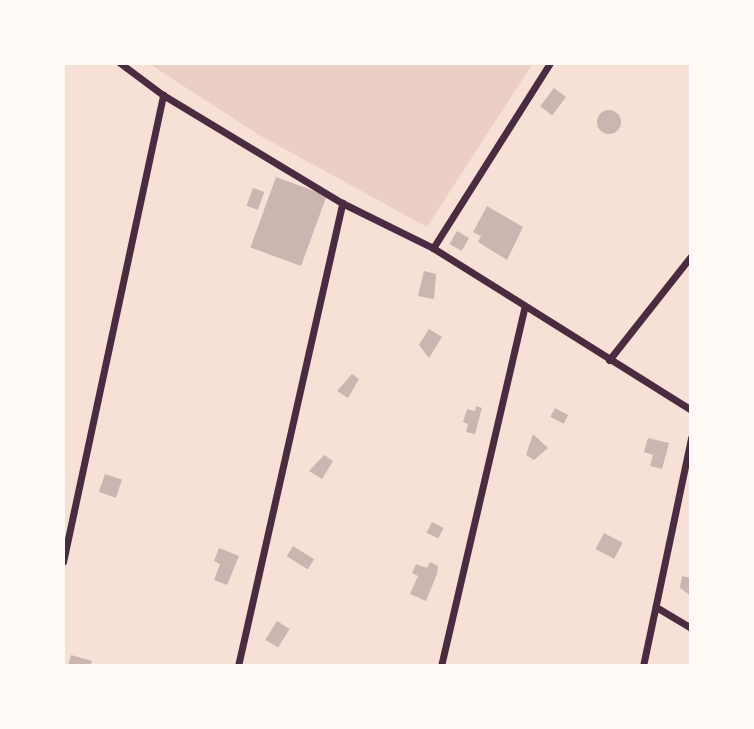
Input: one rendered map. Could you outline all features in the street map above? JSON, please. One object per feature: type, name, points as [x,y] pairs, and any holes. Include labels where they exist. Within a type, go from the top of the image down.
[{"type":"street","points":[[120,63],[163,95],[342,203],[433,248],[524,309],[691,410]]},
{"type":"street","points":[[433,248],[550,63]]},
{"type":"street","points":[[63,562],[163,95]]},
{"type":"street","points":[[238,666],[342,203]]},
{"type":"street","points":[[609,360],[691,256]]},
{"type":"street","points":[[440,666],[524,309]]},
{"type":"street","points":[[643,666],[691,438]]},
{"type":"street","points":[[656,607],[691,628]]},
{"type":"shaded area","points":[[148,63],[533,63],[427,227],[259,135]]},
{"type":"building","points":[[554,88],[566,97],[552,115],[540,106]]},
{"type":"building","points":[[609,110],[620,117],[621,122],[614,133],[609,134],[598,127],[597,122],[604,111]]},
{"type":"building","points":[[276,177],[327,195],[301,266],[250,247]]},
{"type":"building","points":[[253,188],[264,192],[258,210],[247,206]]},
{"type":"building","points":[[487,206],[523,227],[507,260],[478,242],[481,236],[473,232]]},
{"type":"building","points":[[457,231],[469,238],[462,251],[450,244]]},
{"type":"building","points":[[424,271],[436,274],[434,299],[418,296]]},
{"type":"building","points":[[429,329],[442,337],[429,358],[419,345]]},
{"type":"building","points":[[352,374],[359,379],[348,398],[337,391]]},
{"type":"building","points":[[476,406],[482,408],[475,434],[466,432],[468,424],[463,422],[467,409],[475,411]]},
{"type":"building","points":[[555,408],[568,415],[564,424],[550,417]]},
{"type":"building","points":[[533,434],[548,448],[534,460],[526,455]]},
{"type":"building","points":[[648,438],[669,443],[662,469],[650,466],[653,455],[644,452]]},
{"type":"building","points":[[324,455],[333,461],[322,479],[309,471]]},
{"type":"building","points":[[105,474],[122,480],[116,498],[99,492]]},
{"type":"building","points":[[432,522],[444,528],[438,539],[427,533]]},
{"type":"building","points":[[604,533],[623,543],[614,559],[596,549]]},
{"type":"building","points":[[293,546],[314,559],[308,569],[287,556]]},
{"type":"building","points":[[219,548],[239,556],[227,585],[214,580],[220,564],[214,561]]},
{"type":"building","points":[[430,562],[438,566],[426,601],[410,594],[418,576],[412,573],[416,564],[427,568]]},
{"type":"building","points":[[682,576],[691,578],[691,596],[680,588]]},
{"type":"building","points":[[277,621],[290,629],[278,648],[265,640]]},
{"type":"building","points":[[71,655],[92,661],[90,666],[68,666]]}]
